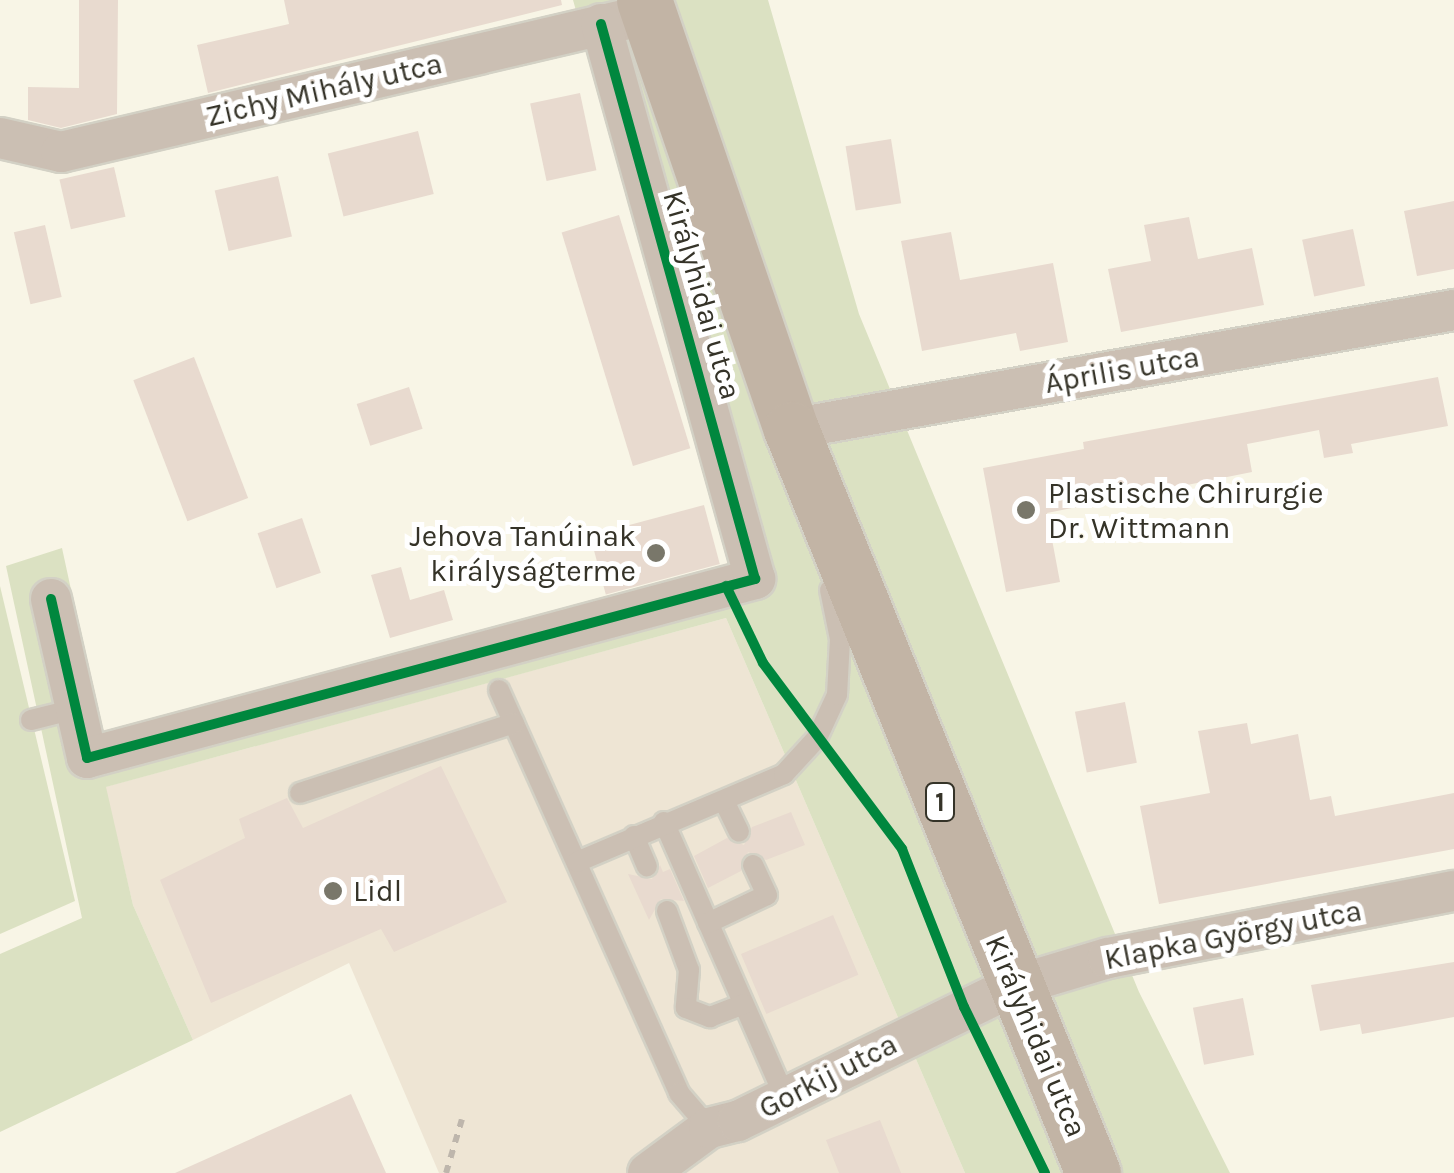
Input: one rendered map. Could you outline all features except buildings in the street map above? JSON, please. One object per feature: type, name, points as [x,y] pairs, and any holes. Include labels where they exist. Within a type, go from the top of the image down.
[{"type":"main road","name":"Királyhidai utca","points":[[631,13],[791,430],[1014,986],[1094,1173]]},
{"type":"street","name":"Zichy Mihály utca","points":[[0,138],[61,152],[631,13]]},
{"type":"street","name":"Királyhidai utca","points":[[75,709],[87,758],[755,578],[631,13]]},
{"type":"street","name":"Április utca","points":[[791,430],[1454,310]]},
{"type":"street","points":[[50,599],[75,709]]},
{"type":"street","name":"Klapka György utca","points":[[1014,986],[1108,958],[1454,892]]},
{"type":"street","name":"Gorkij utca","points":[[648,1173],[709,1128],[786,1098],[1014,986]]},
{"type":"lane","points":[[577,862],[784,774],[817,738],[837,695],[835,608],[808,526],[791,430]]},
{"type":"lane","points":[[499,690],[680,1093],[709,1128]]},
{"type":"lane","points":[[31,720],[75,709]]},
{"type":"lane","points":[[300,793],[514,723]]},
{"type":"lane","points":[[724,800],[739,832]]},
{"type":"lane","points":[[664,822],[786,1098]]},
{"type":"lane","points":[[634,836],[647,866]]},
{"type":"lane","points":[[708,923],[766,895],[753,865]]},
{"type":"lane","points":[[667,911],[689,970],[686,1008],[710,1017],[744,1004]]},
{"type":"path","points":[[446,1173],[462,1119]]},
{"type":"shaded area","points":[[726,618],[965,1173],[439,1173],[349,963],[193,1040],[133,905],[105,787]]},
{"type":"green space","points":[[573,0],[768,0],[859,314],[1139,992],[1230,1173],[965,1173],[726,618],[106,787],[133,905],[193,1040],[0,1132],[0,954],[82,918],[6,566],[62,548],[103,737],[737,574]]},
{"type":"green space","points":[[0,586],[75,901],[0,934]]},
{"type":"cycle path","points":[[51,599],[87,758],[755,579],[601,24]]},
{"type":"cycle path","points":[[726,586],[763,663],[902,849],[964,1007],[1045,1173]]},
{"type":"place","name":"Plastische Chirurgie Dr. Wittmann","points":[[1026,510]]},
{"type":"place","name":"Jehova Tanúinak királyságterme","points":[[656,553]]},
{"type":"place","name":"Lidl","points":[[333,891]]}]
